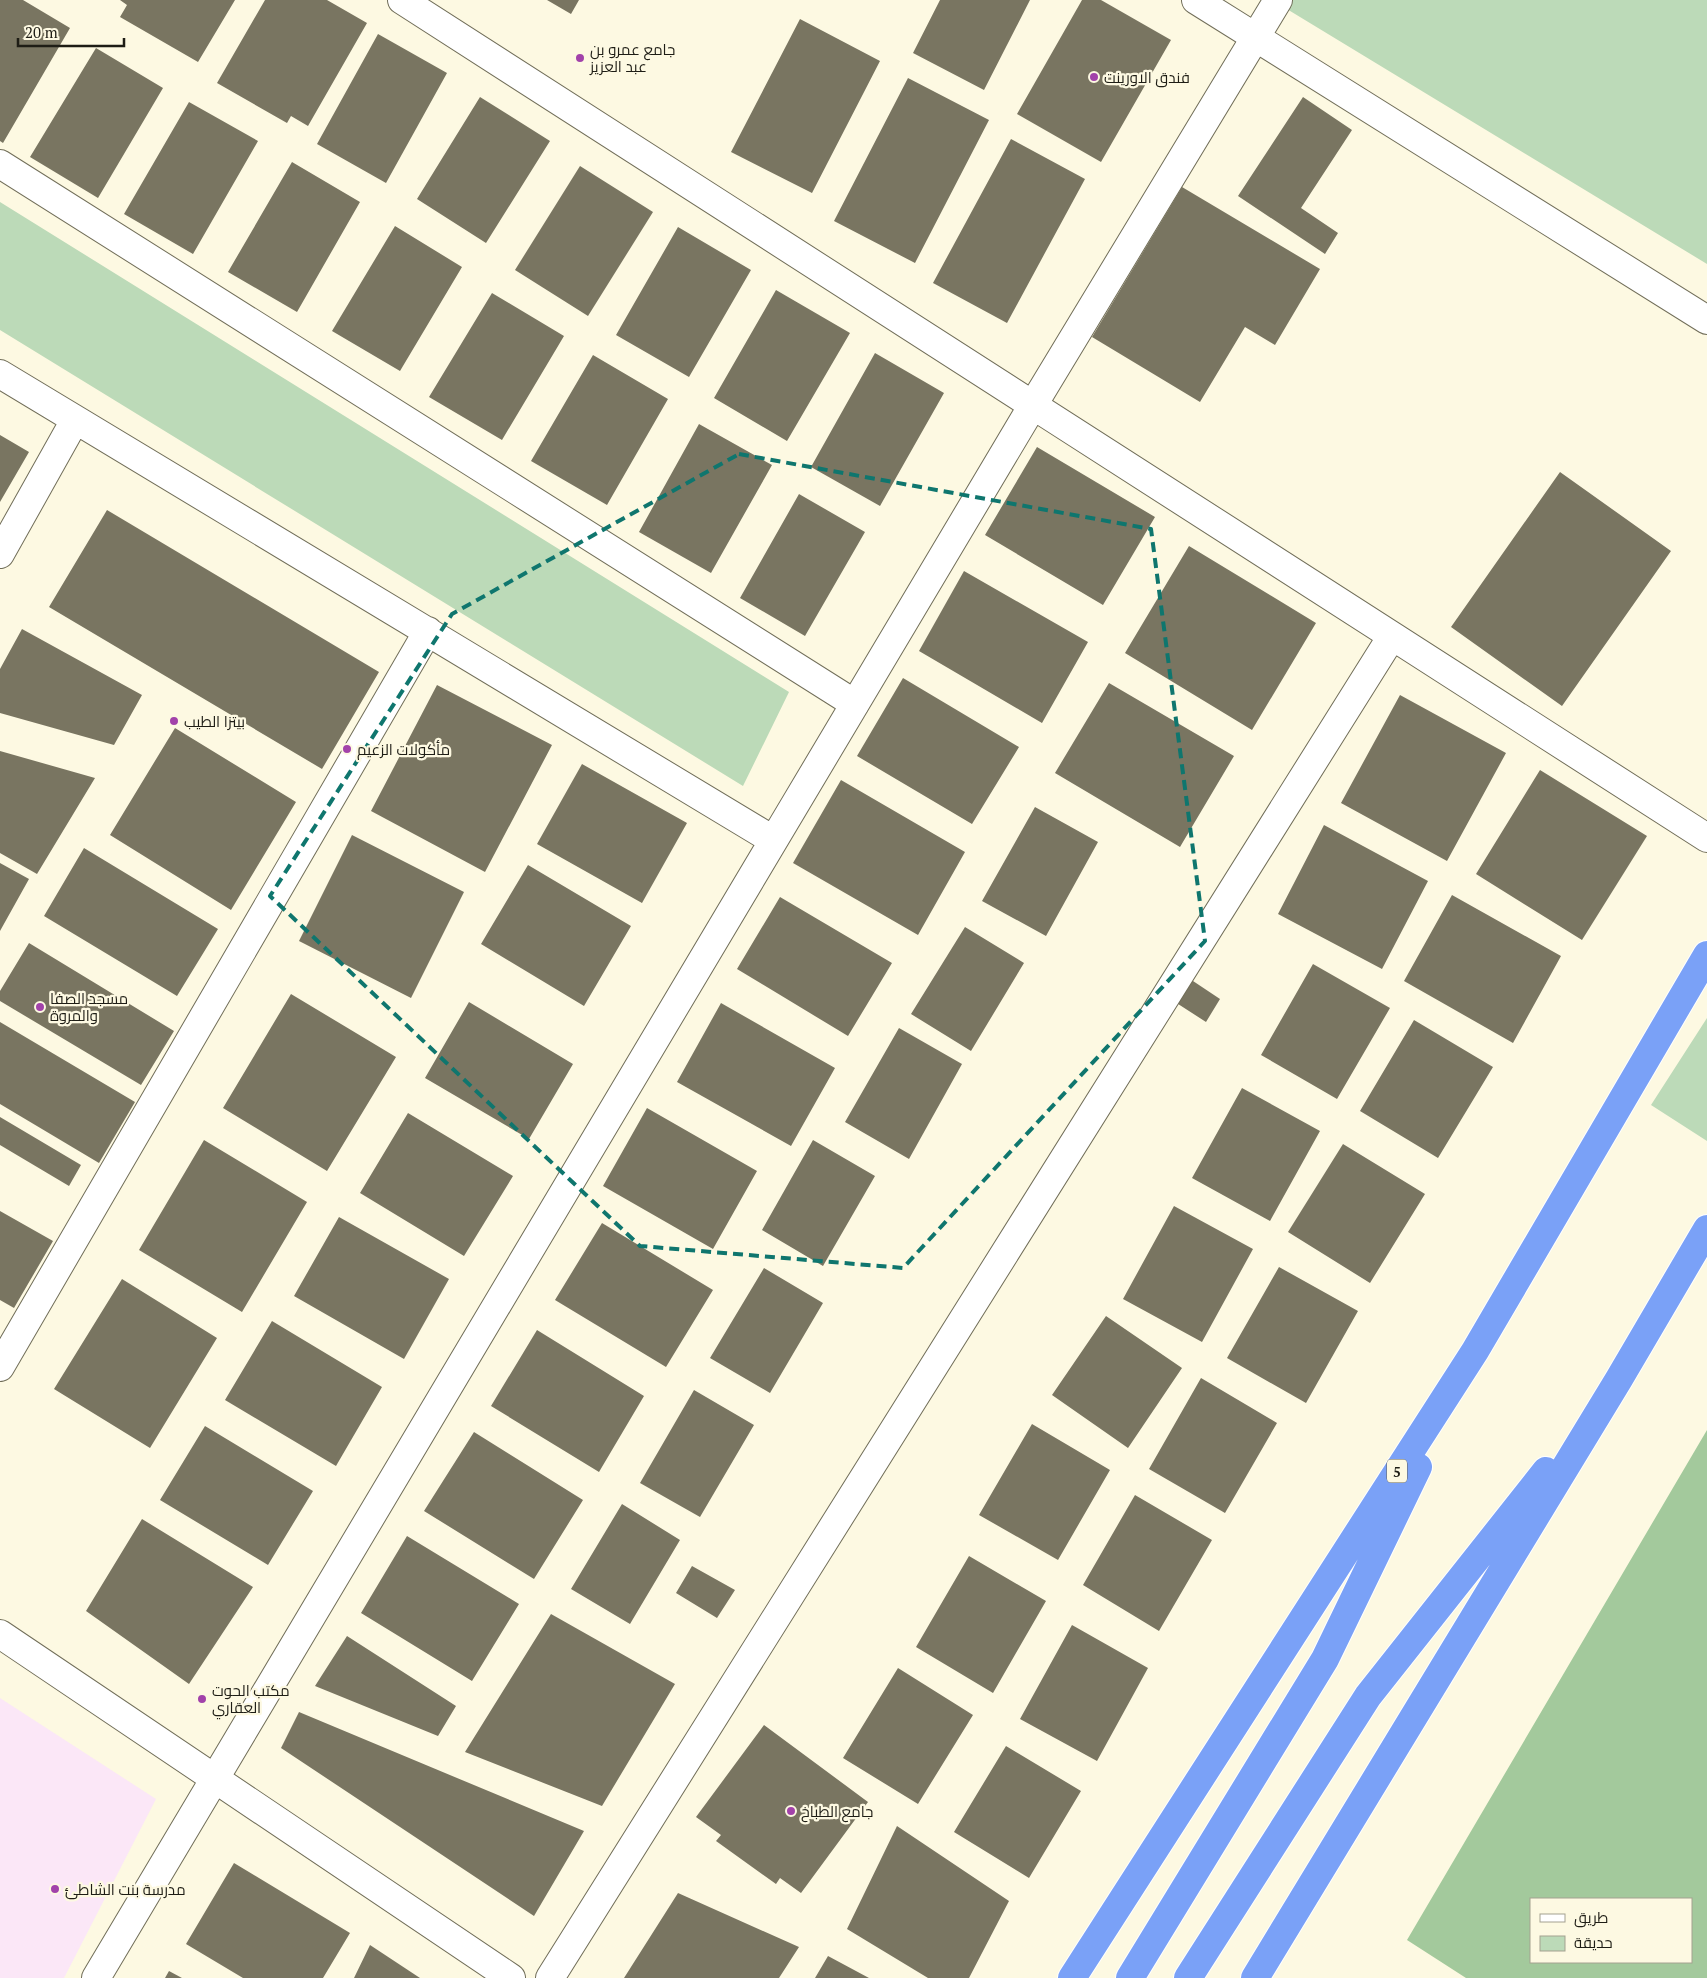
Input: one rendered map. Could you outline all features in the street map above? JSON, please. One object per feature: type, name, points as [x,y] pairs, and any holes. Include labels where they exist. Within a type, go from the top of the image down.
[{"type":"highway","name":"5","points":[[1072,1978],[1474,1351],[1707,955]]},
{"type":"highway","points":[[1255,1978],[1619,1379],[1707,1229]]},
{"type":"highway","name":"5","points":[[1130,1978],[1325,1658],[1474,1351]]},
{"type":"highway","points":[[1188,1978],[1368,1696],[1619,1379]]},
{"type":"street","points":[[402,0],[1707,838]]},
{"type":"street","points":[[1196,0],[1707,320]]},
{"type":"street","points":[[96,1978],[773,840],[1278,0]]},
{"type":"street","points":[[0,164],[855,704]]},
{"type":"street","points":[[0,374],[773,840]]},
{"type":"street","points":[[0,554],[75,420]]},
{"type":"street","points":[[0,1367],[428,631]]},
{"type":"street","points":[[550,1978],[1392,636]]},
{"type":"street","points":[[0,1634],[511,1978]]},
{"type":"highlighted area","points":[[739,454],[1151,529],[1205,941],[903,1268],[640,1246],[270,896],[452,614]]},
{"type":"shaded area","name":"مدرسة بنت الشاطئ","points":[[0,1698],[156,1799],[64,1978],[0,1978]]},
{"type":"green space","points":[[1272,0],[1707,0],[1707,264]]},
{"type":"green space","points":[[0,202],[789,692],[743,786],[0,330]]},
{"type":"green space","points":[[1707,1018],[1707,1141],[1651,1105]]},
{"type":"green space","points":[[1707,1430],[1707,1978],[1466,1978],[1407,1940]]},
{"type":"building","points":[[0,0],[23,0],[70,28],[3,143],[0,141]]},
{"type":"building","points":[[120,0],[235,0],[198,62],[120,17],[127,5]]},
{"type":"building","points":[[265,0],[327,0],[367,23],[308,126],[291,116],[287,123],[217,83]]},
{"type":"building","points":[[547,0],[579,0],[571,14]]},
{"type":"building","points":[[940,0],[1030,0],[984,90],[913,53]]},
{"type":"building","name":"فندق الاورينت","points":[[1082,0],[1101,0],[1171,40],[1101,162],[1017,114]]},
{"type":"building","points":[[800,19],[880,61],[812,193],[731,152]]},
{"type":"building","points":[[378,34],[447,73],[386,183],[317,144]]},
{"type":"building","points":[[96,48],[163,88],[98,198],[30,157]]},
{"type":"building","points":[[908,78],[989,120],[915,263],[834,221]]},
{"type":"building","points":[[480,97],[550,141],[486,243],[417,199]]},
{"type":"building","points":[[1303,97],[1352,130],[1301,208],[1338,233],[1325,254],[1238,196]]},
{"type":"building","points":[[189,102],[258,141],[193,254],[124,214]]},
{"type":"building","points":[[1011,139],[1085,179],[1007,323],[933,283]]},
{"type":"building","points":[[292,162],[360,202],[297,312],[228,272]]},
{"type":"building","points":[[580,166],[653,212],[588,316],[515,270]]},
{"type":"building","points":[[1182,187],[1320,269],[1275,345],[1245,327],[1200,402],[1092,337]]},
{"type":"building","points":[[395,226],[462,267],[400,371],[332,331]]},
{"type":"building","points":[[678,227],[751,270],[689,377],[616,335]]},
{"type":"building","points":[[776,290],[850,333],[787,441],[714,398]]},
{"type":"building","points":[[492,293],[564,336],[502,440],[429,397]]},
{"type":"building","points":[[875,353],[944,393],[880,506],[811,467]]},
{"type":"building","points":[[593,355],[668,399],[607,505],[531,461]]},
{"type":"building","points":[[699,424],[772,465],[711,573],[639,532]]},
{"type":"building","points":[[0,435],[29,452],[0,502]]},
{"type":"building","points":[[1037,447],[1155,517],[1103,605],[985,535]]},
{"type":"building","points":[[1560,472],[1671,551],[1562,706],[1451,627]]},
{"type":"building","points":[[799,494],[865,532],[805,636],[740,598]]},
{"type":"building","points":[[107,510],[379,672],[322,769],[49,607]]},
{"type":"building","points":[[1189,546],[1316,623],[1252,730],[1125,653]]},
{"type":"building","points":[[964,571],[1088,642],[1042,723],[919,651]]},
{"type":"building","points":[[22,629],[142,695],[114,745],[0,713],[0,669]]},
{"type":"building","points":[[903,678],[1019,747],[972,824],[857,756]]},
{"type":"building","points":[[1109,683],[1234,756],[1180,847],[1055,773]]},
{"type":"building","points":[[437,685],[552,745],[485,872],[371,811]]},
{"type":"building","points":[[1400,695],[1506,753],[1447,861],[1341,803]]},
{"type":"building","points":[[175,728],[296,802],[231,910],[110,835]]},
{"type":"building","points":[[0,751],[95,778],[37,874],[0,853]]},
{"type":"building","points":[[582,764],[687,823],[642,903],[537,844]]},
{"type":"building","points":[[1540,770],[1647,836],[1582,940],[1476,874]]},
{"type":"building","points":[[841,780],[965,852],[918,935],[793,863]]},
{"type":"building","points":[[1035,807],[1098,842],[1046,936],[982,901]]},
{"type":"building","points":[[1324,825],[1428,881],[1382,969],[1278,914]]},
{"type":"building","points":[[352,835],[464,892],[411,998],[299,941]]},
{"type":"building","points":[[84,848],[218,929],[177,996],[44,916]]},
{"type":"building","points":[[0,863],[29,879],[0,931]]},
{"type":"building","points":[[528,865],[631,926],[584,1006],[481,944]]},
{"type":"building","points":[[1452,895],[1561,956],[1513,1043],[1404,981]]},
{"type":"building","points":[[780,897],[892,963],[848,1036],[737,969]]},
{"type":"building","points":[[965,927],[1024,963],[971,1051],[911,1014]]},
{"type":"building","points":[[29,943],[174,1031],[141,1085],[0,1001],[0,991]]},
{"type":"building","points":[[1313,964],[1390,1008],[1337,1099],[1261,1055]]},
{"type":"building","points":[[1190,979],[1220,999],[1206,1022],[1175,1002]]},
{"type":"building","points":[[291,994],[396,1057],[327,1171],[223,1108]]},
{"type":"building","points":[[469,1002],[573,1064],[529,1139],[425,1078]]},
{"type":"building","points":[[721,1003],[835,1068],[791,1146],[677,1082]]},
{"type":"building","points":[[1414,1020],[1493,1067],[1438,1158],[1360,1111]]},
{"type":"building","points":[[0,1022],[135,1102],[99,1163],[0,1104]]},
{"type":"building","points":[[899,1028],[962,1064],[909,1159],[845,1122]]},
{"type":"building","points":[[1242,1088],[1320,1131],[1270,1221],[1192,1178]]},
{"type":"building","points":[[647,1108],[757,1171],[713,1249],[603,1186]]},
{"type":"building","points":[[408,1113],[513,1176],[464,1256],[360,1193]]},
{"type":"building","points":[[0,1117],[81,1165],[69,1186],[0,1145]]},
{"type":"building","points":[[204,1140],[307,1202],[242,1312],[139,1250]]},
{"type":"building","points":[[813,1140],[875,1176],[823,1266],[762,1230]]},
{"type":"building","points":[[1343,1144],[1425,1194],[1370,1283],[1288,1232]]},
{"type":"building","points":[[1174,1206],[1253,1249],[1202,1342],[1123,1299]]},
{"type":"building","points":[[0,1211],[53,1241],[14,1308],[0,1300]]},
{"type":"building","points":[[339,1217],[449,1279],[404,1359],[294,1296]]},
{"type":"building","points":[[602,1223],[713,1290],[666,1367],[555,1300]]},
{"type":"building","points":[[1279,1267],[1358,1311],[1306,1403],[1227,1358]]},
{"type":"building","points":[[764,1268],[823,1303],[770,1393],[710,1358]]},
{"type":"building","points":[[122,1279],[217,1338],[150,1448],[54,1389]]},
{"type":"building","points":[[1106,1316],[1182,1368],[1128,1448],[1052,1395]]},
{"type":"building","points":[[272,1321],[382,1387],[336,1466],[225,1400]]},
{"type":"building","points":[[537,1330],[644,1396],[599,1472],[491,1406]]},
{"type":"building","points":[[1201,1378],[1277,1423],[1225,1513],[1149,1469]]},
{"type":"building","points":[[694,1390],[754,1425],[700,1517],[640,1483]]},
{"type":"building","points":[[1032,1424],[1110,1470],[1058,1560],[979,1515]]},
{"type":"building","points":[[205,1426],[313,1491],[268,1565],[160,1500]]},
{"type":"building","points":[[474,1432],[583,1500],[534,1579],[424,1511]]},
{"type":"building","points":[[1135,1495],[1212,1540],[1159,1631],[1083,1585]]},
{"type":"building","points":[[622,1504],[680,1540],[630,1624],[571,1589]]},
{"type":"building","points":[[142,1519],[253,1587],[189,1684],[86,1611]]},
{"type":"building","points":[[407,1536],[519,1604],[472,1681],[361,1613]]},
{"type":"building","points":[[969,1556],[1046,1601],[993,1693],[916,1647]]},
{"type":"building","points":[[692,1566],[735,1590],[717,1618],[676,1593]]},
{"type":"building","points":[[551,1614],[675,1684],[602,1806],[465,1752]]},
{"type":"building","points":[[1072,1625],[1148,1668],[1097,1761],[1020,1719]]},
{"type":"building","points":[[347,1636],[456,1706],[438,1736],[315,1686]]},
{"type":"building","points":[[898,1668],[973,1715],[918,1804],[843,1758]]},
{"type":"building","points":[[299,1712],[584,1831],[534,1916],[281,1748]]},
{"type":"building","points":[[764,1725],[868,1802],[801,1893],[780,1878],[776,1884],[716,1841],[721,1835],[696,1817]]},
{"type":"building","points":[[1006,1746],[1081,1791],[1029,1878],[954,1832]]},
{"type":"building","points":[[897,1826],[1009,1901],[969,1978],[928,1978],[847,1929]]},
{"type":"building","points":[[234,1863],[350,1933],[323,1978],[243,1978],[186,1944]]},
{"type":"building","points":[[678,1893],[799,1947],[779,1978],[624,1978]]},
{"type":"building","points":[[370,1945],[420,1978],[354,1978]]},
{"type":"building","points":[[828,1956],[869,1978],[815,1978]]},
{"type":"building","points":[[169,1971],[182,1978],[165,1978]]},
{"type":"place","name":"جامع عمرو بن عبد العزيز","points":[[580,58]]},
{"type":"place","name":"فندق الاورينت","points":[[1094,77]]},
{"type":"place","name":"بيتزا الطيب","points":[[174,721]]},
{"type":"place","name":"مأكولات الزعيم","points":[[347,749]]},
{"type":"place","name":"مسجد الصفا والمروة","points":[[40,1007]]},
{"type":"place","name":"مكتب الحوت العقاري","points":[[202,1699]]},
{"type":"place","name":"جامع الطباخ","points":[[791,1811]]},
{"type":"place","name":"مدرسة بنت الشاطئ","points":[[55,1889]]}]
